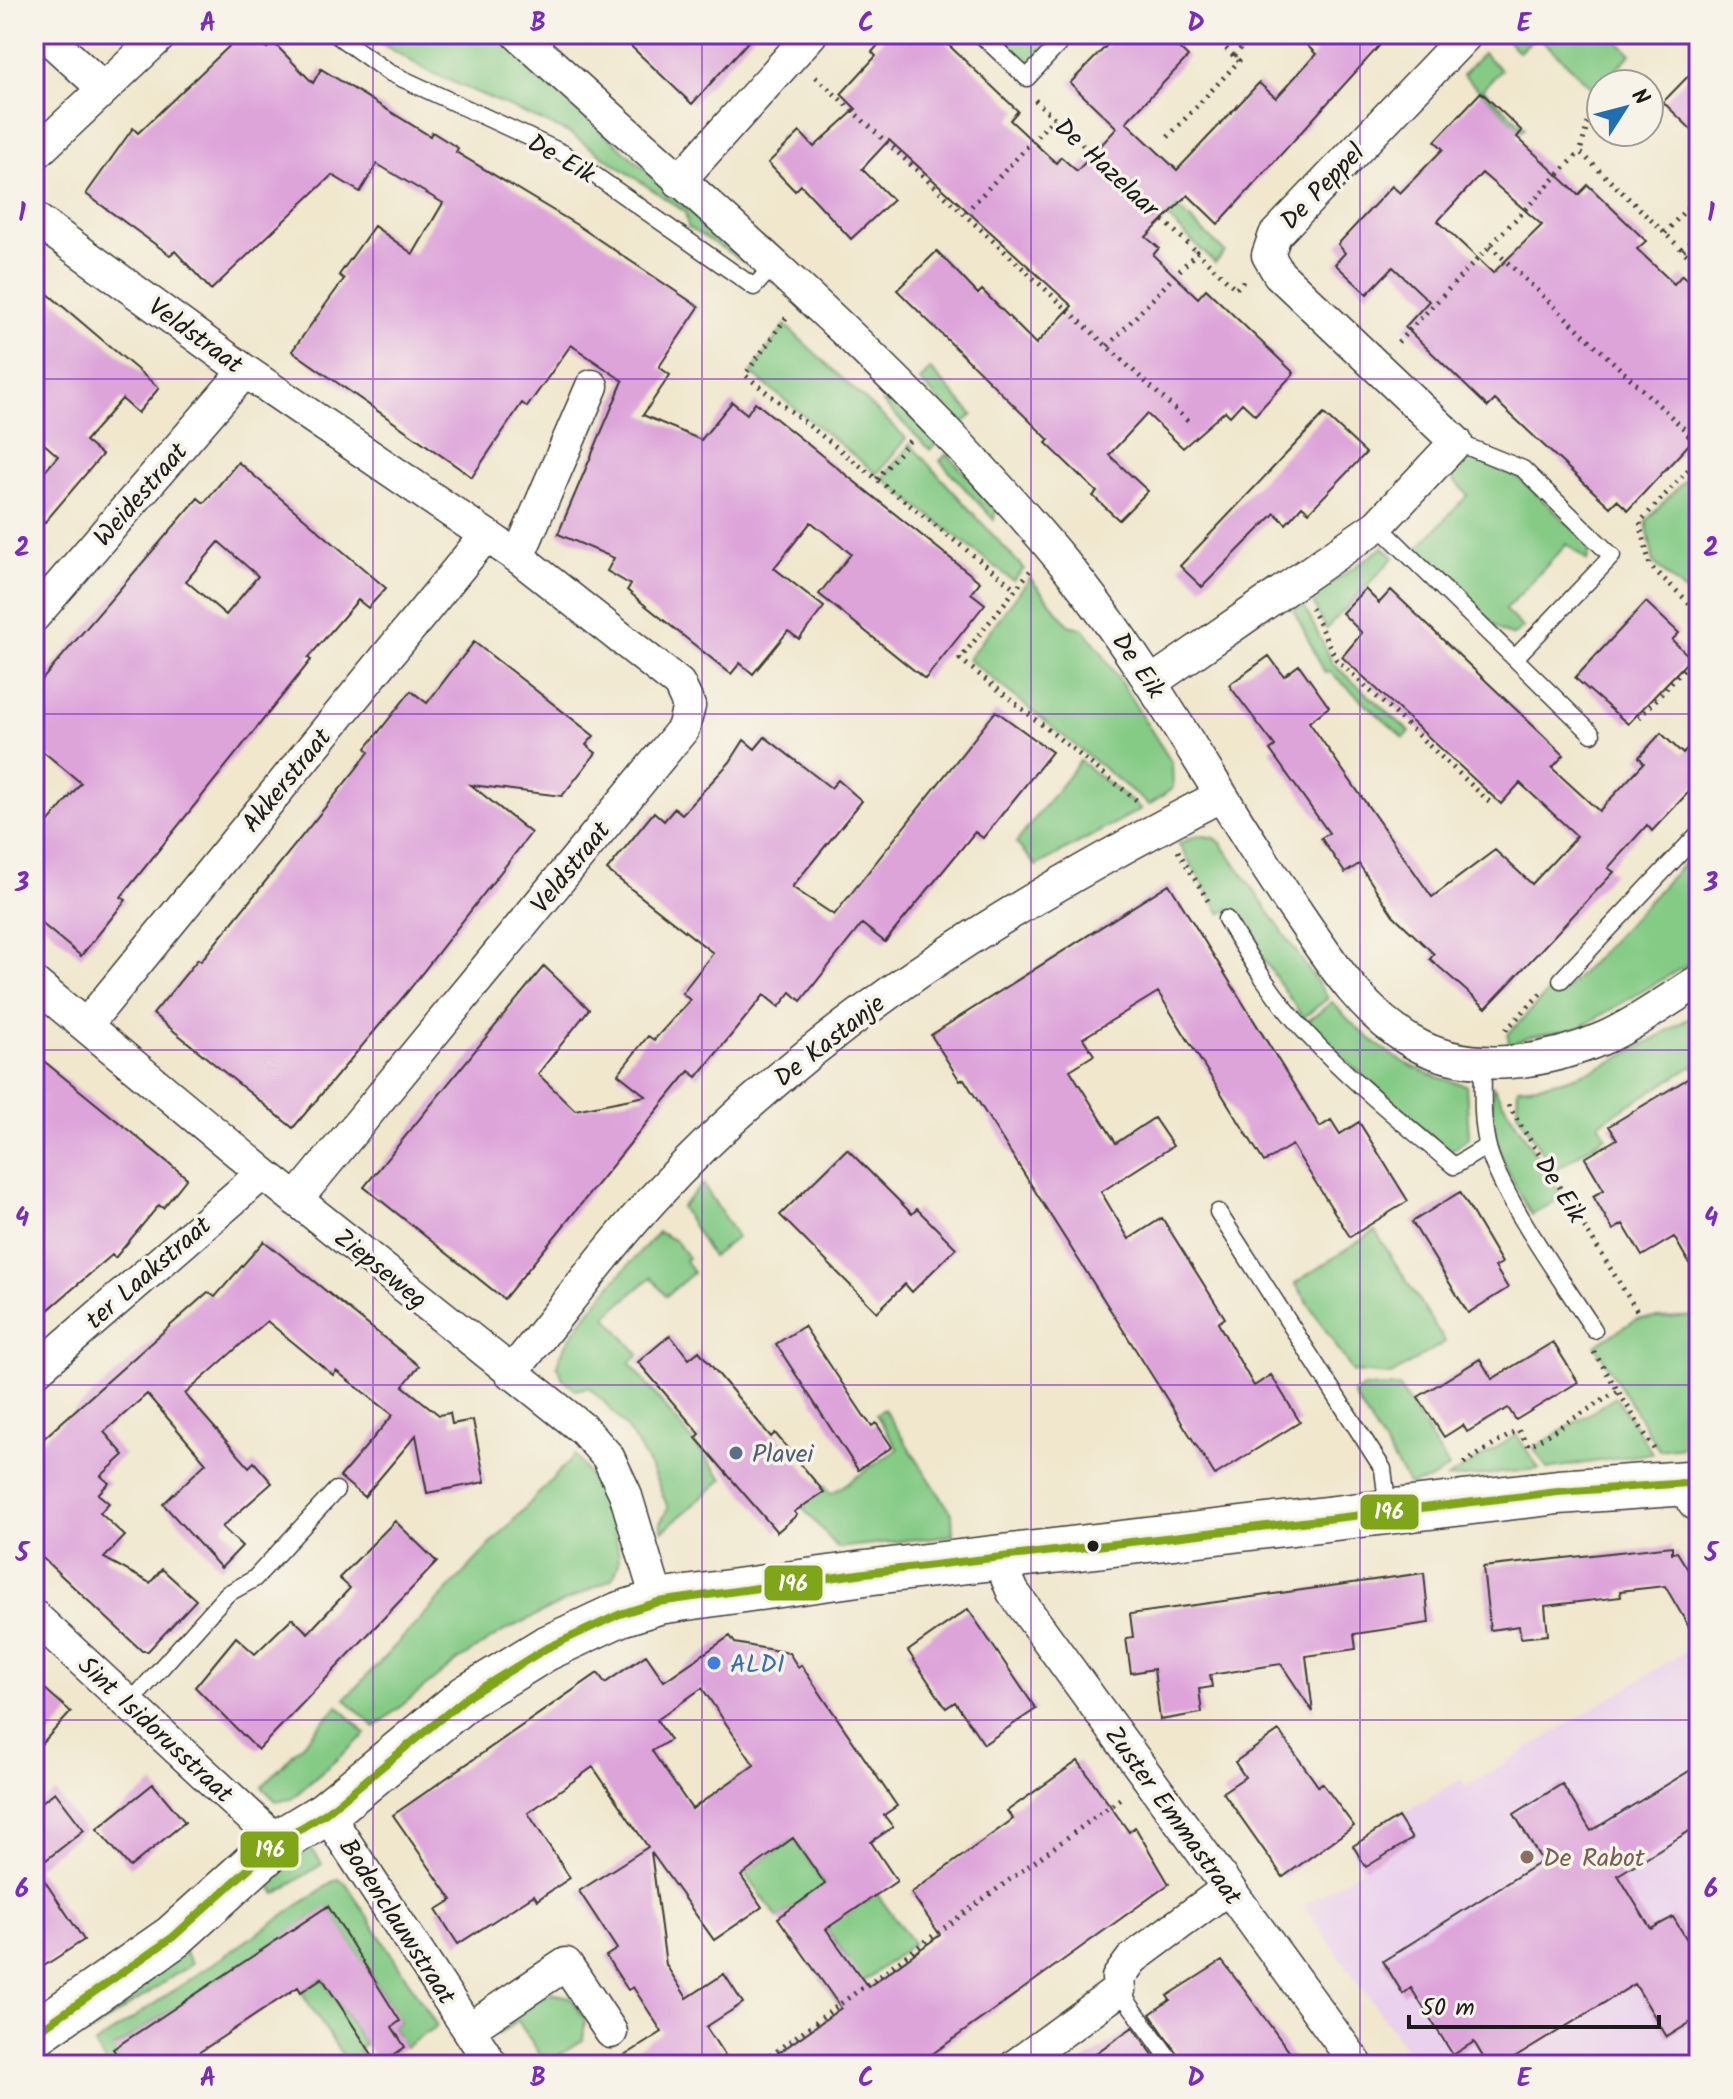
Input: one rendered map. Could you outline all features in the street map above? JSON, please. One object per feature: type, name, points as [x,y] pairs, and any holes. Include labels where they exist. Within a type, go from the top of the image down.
[{"type":"street","points":[[44,34],[103,88]]},
{"type":"street","points":[[34,155],[162,34]]},
{"type":"street","name":"De Eik","points":[[518,34],[953,437],[1064,563],[1152,682],[1220,796],[1318,943],[1352,988],[1384,1020],[1413,1043],[1483,1063],[1528,1060],[1573,1050],[1610,1036],[1699,981]]},
{"type":"street","points":[[679,181],[811,34]]},
{"type":"street","name":"De Peppel","points":[[1456,442],[1279,274],[1268,255],[1275,235],[1467,34]]},
{"type":"street","name":"Veldstraat","points":[[34,218],[245,371],[518,557],[679,684],[689,706],[683,729],[296,1200]]},
{"type":"street","name":"Weidestraat","points":[[34,616],[245,371]]},
{"type":"street","points":[[518,557],[592,386]]},
{"type":"street","points":[[1152,682],[1378,525],[1456,442]]},
{"type":"street","name":"Akkerstraat","points":[[86,1025],[486,535]]},
{"type":"street","name":"De Kastanje","points":[[511,1373],[652,1200],[765,1091],[963,941],[1020,904],[1220,796]]},
{"type":"street","name":"Ziepseweg","points":[[34,983],[296,1200],[583,1429],[608,1457],[625,1493],[658,1602]]},
{"type":"street","name":"ter Laakstraat","points":[[34,1372],[263,1173]]},
{"type":"street","points":[[34,2034],[173,1937],[278,1842],[326,1813],[436,1720],[515,1665],[585,1629],[658,1602],[837,1576],[1388,1511],[1690,1487]]},
{"type":"street","name":"Zuster Emmastraat","points":[[1008,1558],[1007,1578],[1013,1592],[1357,2065]]},
{"type":"street","name":"Sint Isidorusstraat","points":[[34,1616],[278,1842]]},
{"type":"street","name":"Bodenclauwstraat","points":[[326,1813],[492,2065]]},
{"type":"street","points":[[1016,2065],[1119,1990],[1118,1978],[1132,1959],[1228,1888]]},
{"type":"street","name":"Bodenclauwstraat","points":[[469,2029],[566,1964],[611,2032]]},
{"type":"lane","name":"De Eik","points":[[335,34],[388,72],[563,153],[754,287],[772,267]]},
{"type":"lane","points":[[980,34],[1027,78],[1068,34]]},
{"type":"lane","name":"De Peppel","points":[[1456,442],[1523,469],[1612,556],[1515,658]]},
{"type":"lane","points":[[1378,525],[1592,734]]},
{"type":"lane","points":[[1561,980],[1699,833]]},
{"type":"lane","points":[[1226,919],[1254,964],[1305,1032],[1350,1077],[1454,1166],[1487,1146]]},
{"type":"lane","name":"De Eik","points":[[1483,1063],[1483,1114],[1487,1146],[1502,1181],[1594,1330]]},
{"type":"lane","points":[[1218,1212],[1383,1469],[1388,1511]]},
{"type":"lane","points":[[129,1704],[227,1594],[254,1579],[336,1490]]},
{"type":"lane","points":[[1119,1990],[1174,2065]]},
{"type":"path","points":[[1168,137],[1239,61],[1211,34]]},
{"type":"path","points":[[1234,56],[1253,34]]},
{"type":"path","points":[[812,73],[966,212],[1191,424]]},
{"type":"path","name":"De Hazelaar","points":[[1027,78],[1028,92],[1236,289],[1268,255]]},
{"type":"path","points":[[966,212],[1054,118]]},
{"type":"path","points":[[1375,366],[1580,152],[1585,134]]},
{"type":"path","points":[[1580,152],[1699,266]]},
{"type":"path","points":[[1665,233],[1699,192]]},
{"type":"path","points":[[1687,208],[1699,219]]},
{"type":"path","points":[[1683,250],[1699,232]]},
{"type":"path","points":[[1490,246],[1699,443]]},
{"type":"path","points":[[1108,346],[1197,252]]},
{"type":"path","points":[[786,318],[745,375],[1016,589]]},
{"type":"path","points":[[877,479],[911,438]]},
{"type":"path","points":[[1699,458],[1640,522],[1650,566],[1699,612]]},
{"type":"path","points":[[1030,571],[960,659],[1144,806],[1163,825],[1218,918],[1226,919]]},
{"type":"path","points":[[1298,581],[1336,659],[1493,805]]},
{"type":"path","points":[[1639,718],[1699,653]]},
{"type":"path","points":[[1483,1063],[1487,1049],[1549,985],[1561,980]]},
{"type":"path","name":"De Eik","points":[[1483,1063],[1639,1314]]},
{"type":"path","points":[[1594,1330],[1588,1342],[1618,1391],[1690,1487]]},
{"type":"path","points":[[1436,1506],[1438,1480],[1518,1430],[1529,1446],[1618,1391]]},
{"type":"path","points":[[757,2065],[1148,1778]]},
{"type":"shaded area","name":"De Rabot","points":[[1699,1643],[1699,2061],[1693,2065],[1417,2065],[1304,1906],[1362,1869],[1349,1845],[1461,1779],[1466,1787]]},
{"type":"green space","points":[[365,34],[497,34],[749,265],[688,227],[685,212],[569,133],[430,72]]},
{"type":"green space","points":[[992,34],[1057,34],[1032,61],[1025,62]]},
{"type":"green space","points":[[1500,34],[1611,34],[1631,54],[1617,68],[1585,68],[1585,81],[1537,35],[1519,52]]},
{"type":"green space","points":[[1483,53],[1501,70],[1483,89],[1525,128],[1522,131],[1463,75]]},
{"type":"green space","points":[[1106,140],[1225,252],[1215,263],[1097,150]]},
{"type":"green space","points":[[785,325],[906,438],[877,474],[751,373]]},
{"type":"green space","points":[[930,369],[973,415],[962,424],[920,381]]},
{"type":"green space","points":[[882,402],[896,402],[938,443],[930,450]]},
{"type":"green space","points":[[910,444],[1024,569],[1013,581],[882,478]]},
{"type":"green space","points":[[947,454],[996,506],[994,520],[940,461]]},
{"type":"green space","points":[[1470,457],[1519,478],[1587,541],[1590,549],[1587,561],[1567,544],[1505,610],[1523,628],[1512,636],[1501,631],[1416,550],[1468,495],[1450,477]]},
{"type":"green space","points":[[1699,465],[1699,605],[1654,563],[1646,521]]},
{"type":"green space","points":[[1383,547],[1394,557],[1326,629],[1311,598]]},
{"type":"green space","points":[[1030,578],[1069,625],[1084,629],[1172,763],[1173,788],[1149,805],[968,659]]},
{"type":"green space","points":[[1303,604],[1333,664],[1410,732],[1404,738],[1330,672],[1325,673],[1294,611]]},
{"type":"green space","points":[[1080,761],[1141,809],[1036,866],[1016,843]]},
{"type":"green space","points":[[1198,835],[1215,838],[1221,843],[1328,998],[1303,1018],[1230,909],[1221,914],[1179,844]]},
{"type":"green space","points":[[1699,847],[1699,958],[1579,1028],[1527,1037],[1509,1045],[1508,1034],[1552,988],[1561,995]]},
{"type":"green space","points":[[1332,1002],[1361,1031],[1392,1055],[1427,1073],[1466,1085],[1469,1137],[1453,1150],[1446,1149],[1334,1050],[1308,1021]]},
{"type":"green space","points":[[1699,1012],[1699,1074],[1693,1066],[1599,1123],[1606,1136],[1554,1171],[1517,1112],[1518,1087],[1568,1079],[1590,1071],[1634,1050]]},
{"type":"green space","points":[[1493,1086],[1562,1197],[1532,1215],[1507,1169],[1496,1138]]},
{"type":"green space","points":[[703,1184],[737,1237],[712,1257],[681,1207]]},
{"type":"green space","points":[[1375,1231],[1445,1342],[1391,1375],[1353,1372],[1295,1283]]},
{"type":"green space","points":[[658,1232],[676,1241],[688,1258],[685,1260],[693,1273],[666,1296],[651,1277],[606,1316],[639,1355],[630,1363],[723,1479],[663,1531],[660,1523],[668,1508],[636,1442],[602,1400],[588,1387],[576,1390],[563,1379],[557,1365],[587,1314]]},
{"type":"green space","points":[[1699,1316],[1699,1445],[1659,1450],[1595,1345],[1637,1319]]},
{"type":"green space","points":[[1363,1387],[1399,1387],[1449,1468],[1430,1480],[1409,1485],[1353,1394]]},
{"type":"green space","points":[[1616,1397],[1652,1453],[1547,1469],[1534,1448]]},
{"type":"green space","points":[[884,1409],[952,1514],[953,1535],[838,1548],[802,1507],[825,1486],[831,1494],[898,1449],[876,1414]]},
{"type":"green space","points":[[1517,1435],[1539,1469],[1446,1479]]},
{"type":"green space","points":[[575,1455],[596,1490],[615,1537],[619,1561],[612,1579],[506,1630],[457,1661],[375,1727],[345,1699]]},
{"type":"green space","points":[[338,1706],[366,1734],[291,1799],[276,1801],[262,1787]]},
{"type":"green space","points":[[793,1838],[846,1915],[877,1894],[913,1943],[837,2002],[821,1979],[848,1959],[805,1899],[778,1918],[745,1873]]},
{"type":"green space","points":[[307,1842],[322,1864],[276,1894],[265,1876]]},
{"type":"green space","points":[[337,1879],[346,1883],[437,2026],[405,2047],[392,2027],[400,2021],[328,1907],[114,2048],[124,2065],[107,2065],[94,2045]]},
{"type":"green space","points":[[183,1949],[192,1963],[87,2035],[82,2027]]},
{"type":"green space","points":[[322,1978],[365,2044],[358,2049],[368,2065],[349,2065],[301,1992]]},
{"type":"green space","points":[[550,1993],[570,1997],[585,2020],[583,2040],[553,2059],[556,2065],[547,2065],[518,2021],[498,2034],[495,2028]]},
{"type":"building","points":[[242,34],[254,34],[267,48],[273,42],[313,83],[321,69],[430,136],[432,132],[458,148],[456,152],[577,225],[699,307],[659,367],[670,375],[643,415],[701,440],[732,402],[747,414],[755,402],[980,582],[971,593],[985,604],[925,679],[819,594],[851,554],[811,522],[774,568],[824,607],[799,639],[788,631],[753,674],[740,663],[731,674],[641,602],[627,590],[631,585],[607,571],[614,558],[558,534],[623,381],[571,345],[527,407],[522,403],[472,477],[292,351],[344,279],[339,275],[374,226],[413,254],[443,203],[377,164],[360,192],[332,175],[211,290],[175,251],[170,255],[86,194],[133,128],[138,133]]},
{"type":"building","points":[[618,34],[755,34],[692,104]]},
{"type":"building","points":[[888,34],[937,34],[1018,111],[1010,120],[1056,163],[1061,157],[1077,171],[1117,128],[1070,83],[1118,34],[1165,34],[1188,57],[1126,122],[1177,170],[1259,83],[1276,98],[1316,54],[1295,34],[1390,34],[1218,224],[1188,195],[1146,237],[1159,248],[1153,255],[1198,298],[1206,289],[1294,373],[1255,415],[1242,403],[1230,416],[1225,411],[1183,448],[1147,414],[1109,455],[1148,491],[1119,520],[1093,496],[1097,492],[1046,443],[1049,440],[897,290],[937,251],[978,294],[982,290],[1036,344],[1072,306],[889,140],[862,169],[893,200],[851,239],[801,185],[795,191],[768,163],[800,132],[814,147],[856,109],[841,94],[876,56],[872,52]]},
{"type":"building","points":[[1699,65],[1699,137],[1665,104],[1665,100]]},
{"type":"building","points":[[1481,92],[1522,131],[1517,137],[1578,195],[1588,185],[1646,241],[1637,249],[1674,284],[1682,275],[1699,290],[1699,422],[1687,436],[1692,441],[1628,510],[1617,500],[1610,507],[1495,400],[1488,407],[1405,327],[1429,301],[1393,267],[1367,294],[1335,264],[1345,253],[1338,244],[1392,186],[1400,193],[1443,149],[1435,141]],"holes":[[[1482,173],[1542,225],[1493,273],[1438,221]]]},
{"type":"building","points":[[34,282],[159,388],[138,413],[122,399],[85,441],[102,455],[34,535],[34,484],[58,456],[34,435]]},
{"type":"building","points":[[1324,414],[1366,453],[1309,512],[1302,506],[1286,524],[1275,513],[1202,587],[1180,566]]},
{"type":"building","points":[[238,462],[386,588],[368,608],[358,600],[308,658],[311,660],[121,897],[126,900],[81,956],[34,917],[34,840],[81,783],[34,744],[34,689],[198,498],[204,503]],"holes":[[[219,542],[258,576],[226,615],[186,581]]]},
{"type":"building","points":[[1365,589],[1379,603],[1391,590],[1564,755],[1552,768],[1599,811],[1644,763],[1639,757],[1661,733],[1683,754],[1699,736],[1699,781],[1652,831],[1647,825],[1608,868],[1614,872],[1486,1008],[1430,959],[1434,954],[1393,915],[1359,864],[1345,873],[1321,838],[1329,833],[1270,750],[1275,746],[1229,685],[1269,656],[1284,676],[1299,665],[1329,707],[1309,722],[1432,897],[1495,850],[1532,884],[1577,836],[1520,783],[1501,804],[1342,657],[1362,633],[1342,613]]},
{"type":"building","points":[[1646,602],[1679,633],[1672,640],[1691,658],[1628,724],[1575,678]]},
{"type":"building","points":[[474,642],[594,736],[586,745],[596,753],[562,796],[471,785],[531,833],[409,990],[293,1128],[153,1014],[198,959],[201,961],[353,773],[369,752],[366,748],[411,691],[427,703]]},
{"type":"building","points":[[996,711],[1052,752],[983,838],[975,832],[885,942],[862,924],[801,1001],[791,992],[779,1007],[764,995],[697,1077],[689,1071],[504,1299],[364,1187],[544,966],[589,1009],[538,1074],[575,1110],[646,1096],[618,1074],[648,1036],[654,1040],[690,1000],[682,993],[713,953],[607,870],[654,812],[664,821],[675,808],[682,814],[730,762],[744,740],[755,749],[765,737],[831,788],[838,780],[862,801],[792,887],[834,915]]},
{"type":"building","points":[[1169,884],[1320,1127],[1331,1120],[1340,1134],[1359,1122],[1408,1201],[1350,1237],[1292,1145],[1264,1162],[1158,992],[1083,1038],[1094,1055],[1070,1070],[1116,1143],[1154,1118],[1173,1146],[1101,1192],[1129,1239],[1162,1218],[1225,1318],[1218,1323],[1254,1386],[1271,1375],[1300,1422],[1215,1475],[964,1079],[960,1081],[931,1035]]},
{"type":"building","points":[[34,1053],[187,1178],[163,1208],[159,1205],[115,1258],[112,1255],[34,1322]]},
{"type":"building","points":[[1699,1072],[1699,1280],[1674,1237],[1642,1256],[1623,1224],[1613,1230],[1593,1196],[1604,1190],[1585,1158],[1617,1139],[1609,1126]]},
{"type":"building","points":[[847,1149],[912,1214],[917,1209],[956,1248],[912,1292],[905,1284],[877,1312],[780,1215]]},
{"type":"building","points":[[1460,1192],[1502,1263],[1495,1267],[1508,1288],[1468,1313],[1412,1222]]},
{"type":"building","points":[[264,1241],[419,1366],[403,1386],[439,1415],[450,1413],[452,1424],[473,1420],[485,1482],[427,1493],[416,1435],[364,1497],[340,1477],[393,1415],[336,1371],[333,1375],[267,1321],[185,1394],[249,1467],[254,1462],[272,1483],[222,1527],[242,1546],[221,1568],[163,1504],[206,1463],[147,1394],[104,1432],[124,1455],[101,1476],[109,1483],[98,1494],[109,1503],[100,1513],[125,1536],[104,1558],[150,1583],[162,1569],[196,1600],[148,1651],[142,1651],[34,1550],[34,1447],[208,1292],[215,1297]]},
{"type":"building","points":[[804,1326],[866,1419],[872,1426],[876,1423],[892,1447],[858,1470],[776,1344]]},
{"type":"building","points":[[670,1335],[689,1359],[699,1351],[771,1437],[775,1433],[824,1492],[794,1512],[797,1515],[777,1532],[696,1438],[700,1434],[638,1362]]},
{"type":"building","points":[[1553,1342],[1578,1382],[1516,1420],[1508,1408],[1467,1432],[1463,1425],[1444,1437],[1418,1397],[1480,1359],[1492,1379]]},
{"type":"building","points":[[395,1521],[437,1562],[258,1750],[195,1687],[236,1637],[255,1654],[292,1618],[308,1633],[350,1588],[339,1578]]},
{"type":"building","points":[[1672,1546],[1672,1553],[1677,1552],[1699,1587],[1699,1644],[1665,1586],[1620,1591],[1621,1597],[1545,1606],[1548,1635],[1521,1638],[1519,1626],[1490,1630],[1483,1567]]},
{"type":"building","points":[[1424,1573],[1429,1623],[1354,1634],[1356,1649],[1306,1656],[1313,1712],[1281,1664],[1210,1675],[1212,1687],[1199,1689],[1202,1713],[1160,1720],[1154,1669],[1131,1673],[1126,1638],[1133,1637],[1130,1614]]},
{"type":"building","points":[[968,1609],[1036,1709],[984,1744],[955,1702],[946,1708],[908,1651]]},
{"type":"building","points":[[730,1636],[735,1643],[789,1653],[798,1667],[801,1665],[897,1806],[884,1815],[893,1827],[871,1842],[897,1881],[826,1929],[868,1987],[940,1935],[911,1893],[1013,1819],[1007,1811],[1078,1761],[1129,1832],[1135,1827],[1169,1884],[917,2065],[762,2065],[841,2008],[778,1918],[825,1884],[793,1838],[741,1876],[762,1907],[714,1940],[651,1852],[666,1965],[687,1998],[724,1974],[743,2003],[706,2027],[731,2065],[610,2065],[662,2032],[633,1987],[628,1990],[606,1956],[617,1949],[579,1891],[648,1847],[593,1767],[528,1813],[570,1878],[537,1900],[534,1895],[458,1944],[436,1910],[452,1900],[393,1815],[598,1673],[605,1683],[646,1655],[664,1681]],"holes":[[[702,1688],[754,1765],[692,1809],[652,1751],[670,1740],[657,1720]]]},
{"type":"building","points":[[34,1679],[71,1712],[34,1752]]},
{"type":"building","points":[[1279,1731],[1318,1786],[1322,1783],[1354,1826],[1283,1877],[1223,1792],[1245,1777],[1235,1762]]},
{"type":"building","points":[[1699,1765],[1699,1825],[1618,1875],[1651,1929],[1673,1917],[1699,1959],[1699,2017],[1667,2037],[1635,1984],[1503,2065],[1488,2065],[1474,2042],[1453,2055],[1411,1988],[1403,1994],[1383,1961],[1542,1861],[1514,1814],[1562,1784],[1591,1831]]},
{"type":"building","points":[[153,1784],[185,1822],[130,1867],[97,1829]]},
{"type":"building","points":[[55,1792],[84,1830],[36,1868],[84,1940],[44,1966],[34,1952],[34,1808]]},
{"type":"building","points":[[1398,1817],[1412,1839],[1366,1867],[1353,1846]]},
{"type":"building","points":[[328,1906],[400,2021],[392,2027],[405,2047],[379,2065],[322,1978],[301,1992],[298,1987],[180,2065],[124,2065],[113,2049]]},
{"type":"building","points":[[1222,1961],[1299,2065],[1185,2065],[1150,2014],[1170,2000],[1167,1996]]},
{"type":"building","points":[[1133,2027],[1156,2059],[1147,2065],[1079,2065]]},
{"type":"transit line","name":"196","points":[[34,2034],[173,1937],[278,1842],[326,1813],[467,1697],[545,1649],[620,1614],[658,1602],[865,1573],[1558,1492],[1688,1483]]},
{"type":"place","name":"Plavei","points":[[736,1453]]},
{"type":"place","name":"ALDI","points":[[714,1663]]},
{"type":"place","name":"De Rabot","points":[[1527,1857]]}]
